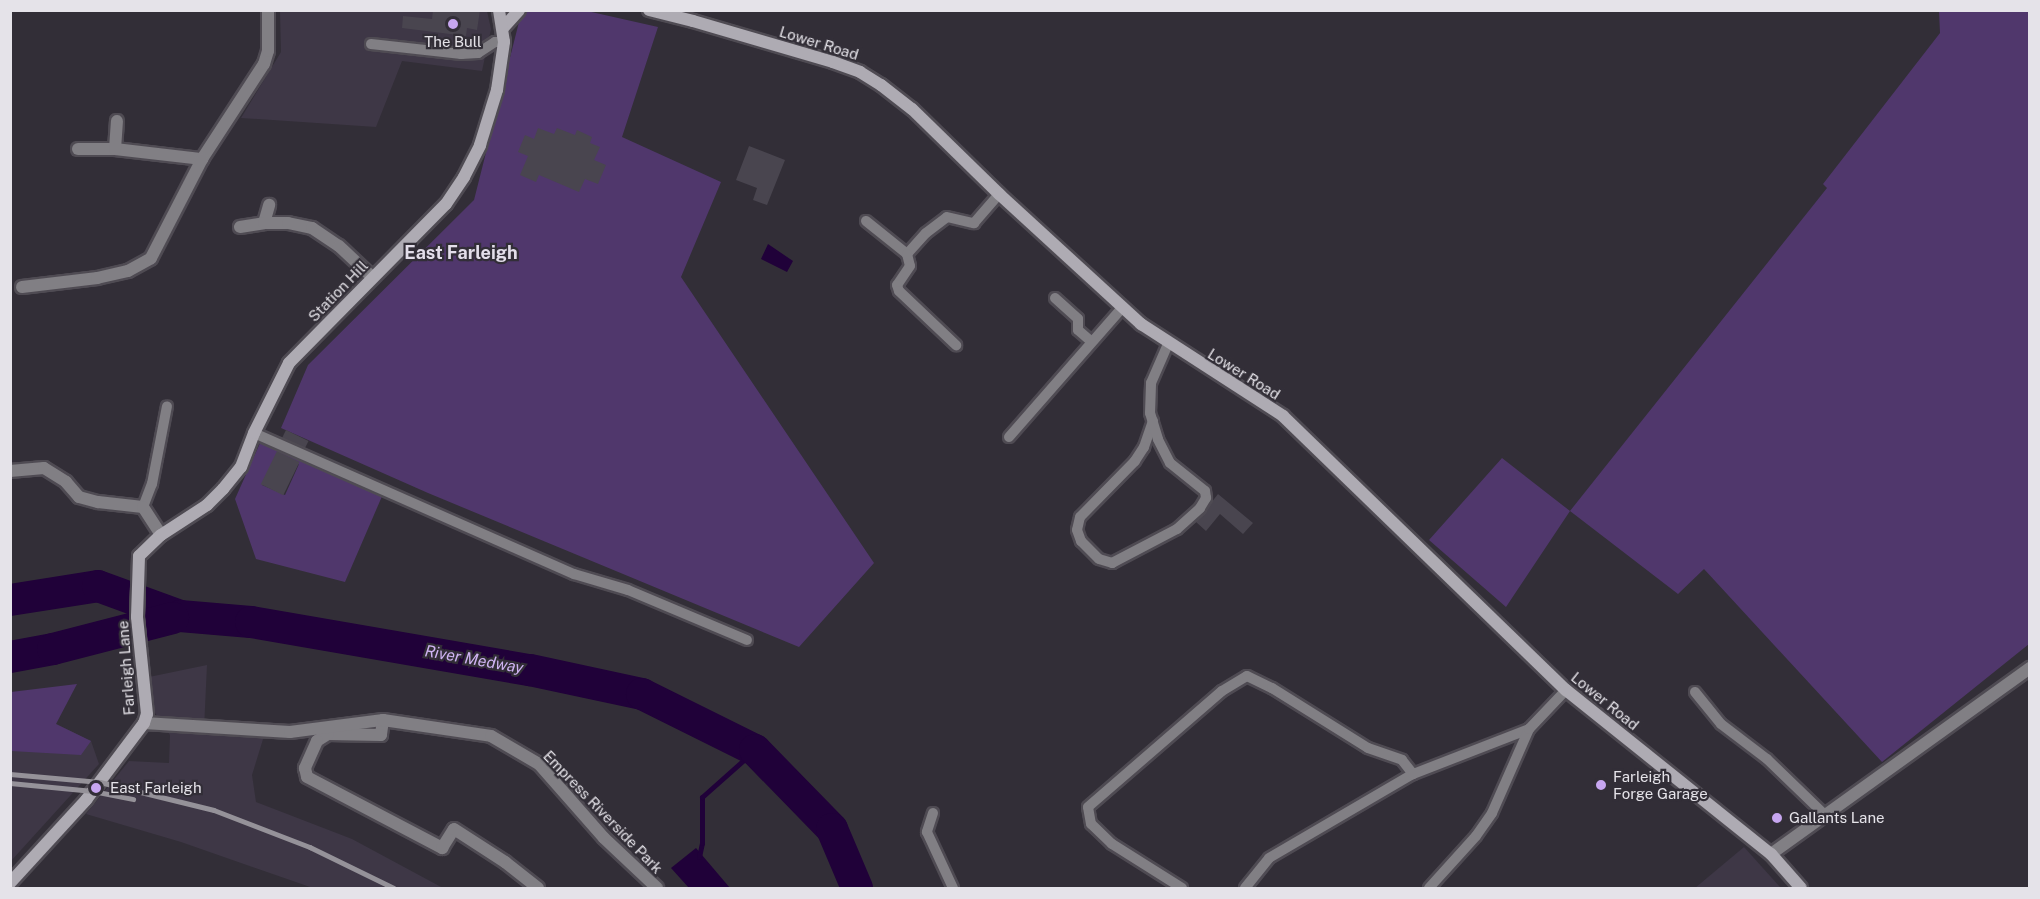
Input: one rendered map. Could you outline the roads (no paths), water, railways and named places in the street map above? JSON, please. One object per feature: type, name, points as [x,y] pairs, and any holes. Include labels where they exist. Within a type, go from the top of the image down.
[{"type":"main road","name":"Station Hill","points":[[145,548],[160,535],[207,505],[224,489],[241,467],[254,434],[289,363],[446,204],[464,177],[480,145],[497,90],[504,42],[499,10]]},
{"type":"main road","points":[[503,28],[519,10]]},
{"type":"main road","name":"Lower Road","points":[[649,10],[693,21],[860,72],[912,110],[1122,308],[1168,344],[1283,416],[1566,690],[1771,854],[1801,888]]},
{"type":"main road","name":"Farleigh Lane","points":[[10,883],[86,800],[144,723],[147,714],[137,617],[139,556],[145,548]]},
{"type":"street","points":[[22,287],[97,278],[128,271],[151,258],[202,159],[264,64],[268,51],[268,10]]},
{"type":"street","points":[[115,149],[117,121]]},
{"type":"street","points":[[78,149],[115,149],[202,159]]},
{"type":"street","points":[[264,223],[269,205]]},
{"type":"street","points":[[240,227],[264,223],[288,223],[312,228],[339,246],[372,278]]},
{"type":"street","points":[[10,471],[44,468],[66,482],[79,496],[98,502],[143,507],[160,535]]},
{"type":"street","points":[[1771,854],[2030,668]]},
{"type":"street","points":[[383,720],[381,735],[328,734],[317,741],[305,768],[307,777],[442,848],[454,829],[505,862],[538,888]]},
{"type":"street","name":"Empress Riverside Park","points":[[144,723],[282,731],[383,720],[491,736],[539,764],[604,838],[657,888]]},
{"type":"lane","points":[[371,44],[461,54],[478,53],[495,42],[504,42]]},
{"type":"lane","points":[[906,254],[926,233],[947,217],[974,223],[999,194]]},
{"type":"lane","points":[[866,221],[906,254],[910,266],[897,285],[899,291],[956,345]]},
{"type":"lane","points":[[1055,298],[1078,319],[1078,330],[1092,342]]},
{"type":"lane","points":[[1010,437],[1122,308]]},
{"type":"lane","points":[[1153,421],[1144,447],[1135,461],[1080,517],[1077,530],[1082,541],[1099,559],[1112,563],[1177,529],[1200,508],[1206,498],[1205,491],[1170,463],[1158,439],[1153,421],[1151,383],[1168,344]]},
{"type":"lane","points":[[143,507],[152,484],[167,406]]},
{"type":"lane","points":[[254,434],[574,574],[628,590],[747,640]]},
{"type":"lane","points":[[1182,888],[1112,844],[1091,824],[1088,807],[1222,691],[1247,676],[1272,688],[1368,748],[1402,760],[1413,774]]},
{"type":"lane","points":[[1429,888],[1476,836],[1492,813],[1530,729],[1566,690]]},
{"type":"lane","points":[[1695,692],[1721,724],[1767,759],[1825,815]]},
{"type":"lane","points":[[1245,888],[1269,858],[1413,774],[1530,729]]},
{"type":"lane","points":[[933,813],[927,832],[953,888]]},
{"type":"waterway","name":"River Medway","points":[[10,600],[98,586],[180,616],[251,622],[530,670],[642,694],[755,750],[832,829],[857,888]]},
{"type":"waterway","points":[[10,657],[53,649],[173,618]]},
{"type":"waterway","points":[[699,857],[702,843],[702,797],[755,750]]},
{"type":"railway","points":[[10,774],[100,782],[214,810],[310,847],[394,888]]},
{"type":"railway","points":[[10,783],[93,791],[133,799]]},
{"type":"place","name":"The Bull","points":[[453,24]]},
{"type":"place","name":"Farleigh Forge Garage","points":[[1601,785]]},
{"type":"place","name":"East Farleigh","points":[[96,788]]},
{"type":"place","name":"Gallants Lane","points":[[1777,818]]},
{"type":"district","name":"East Farleigh","points":[[461,253]]}]
